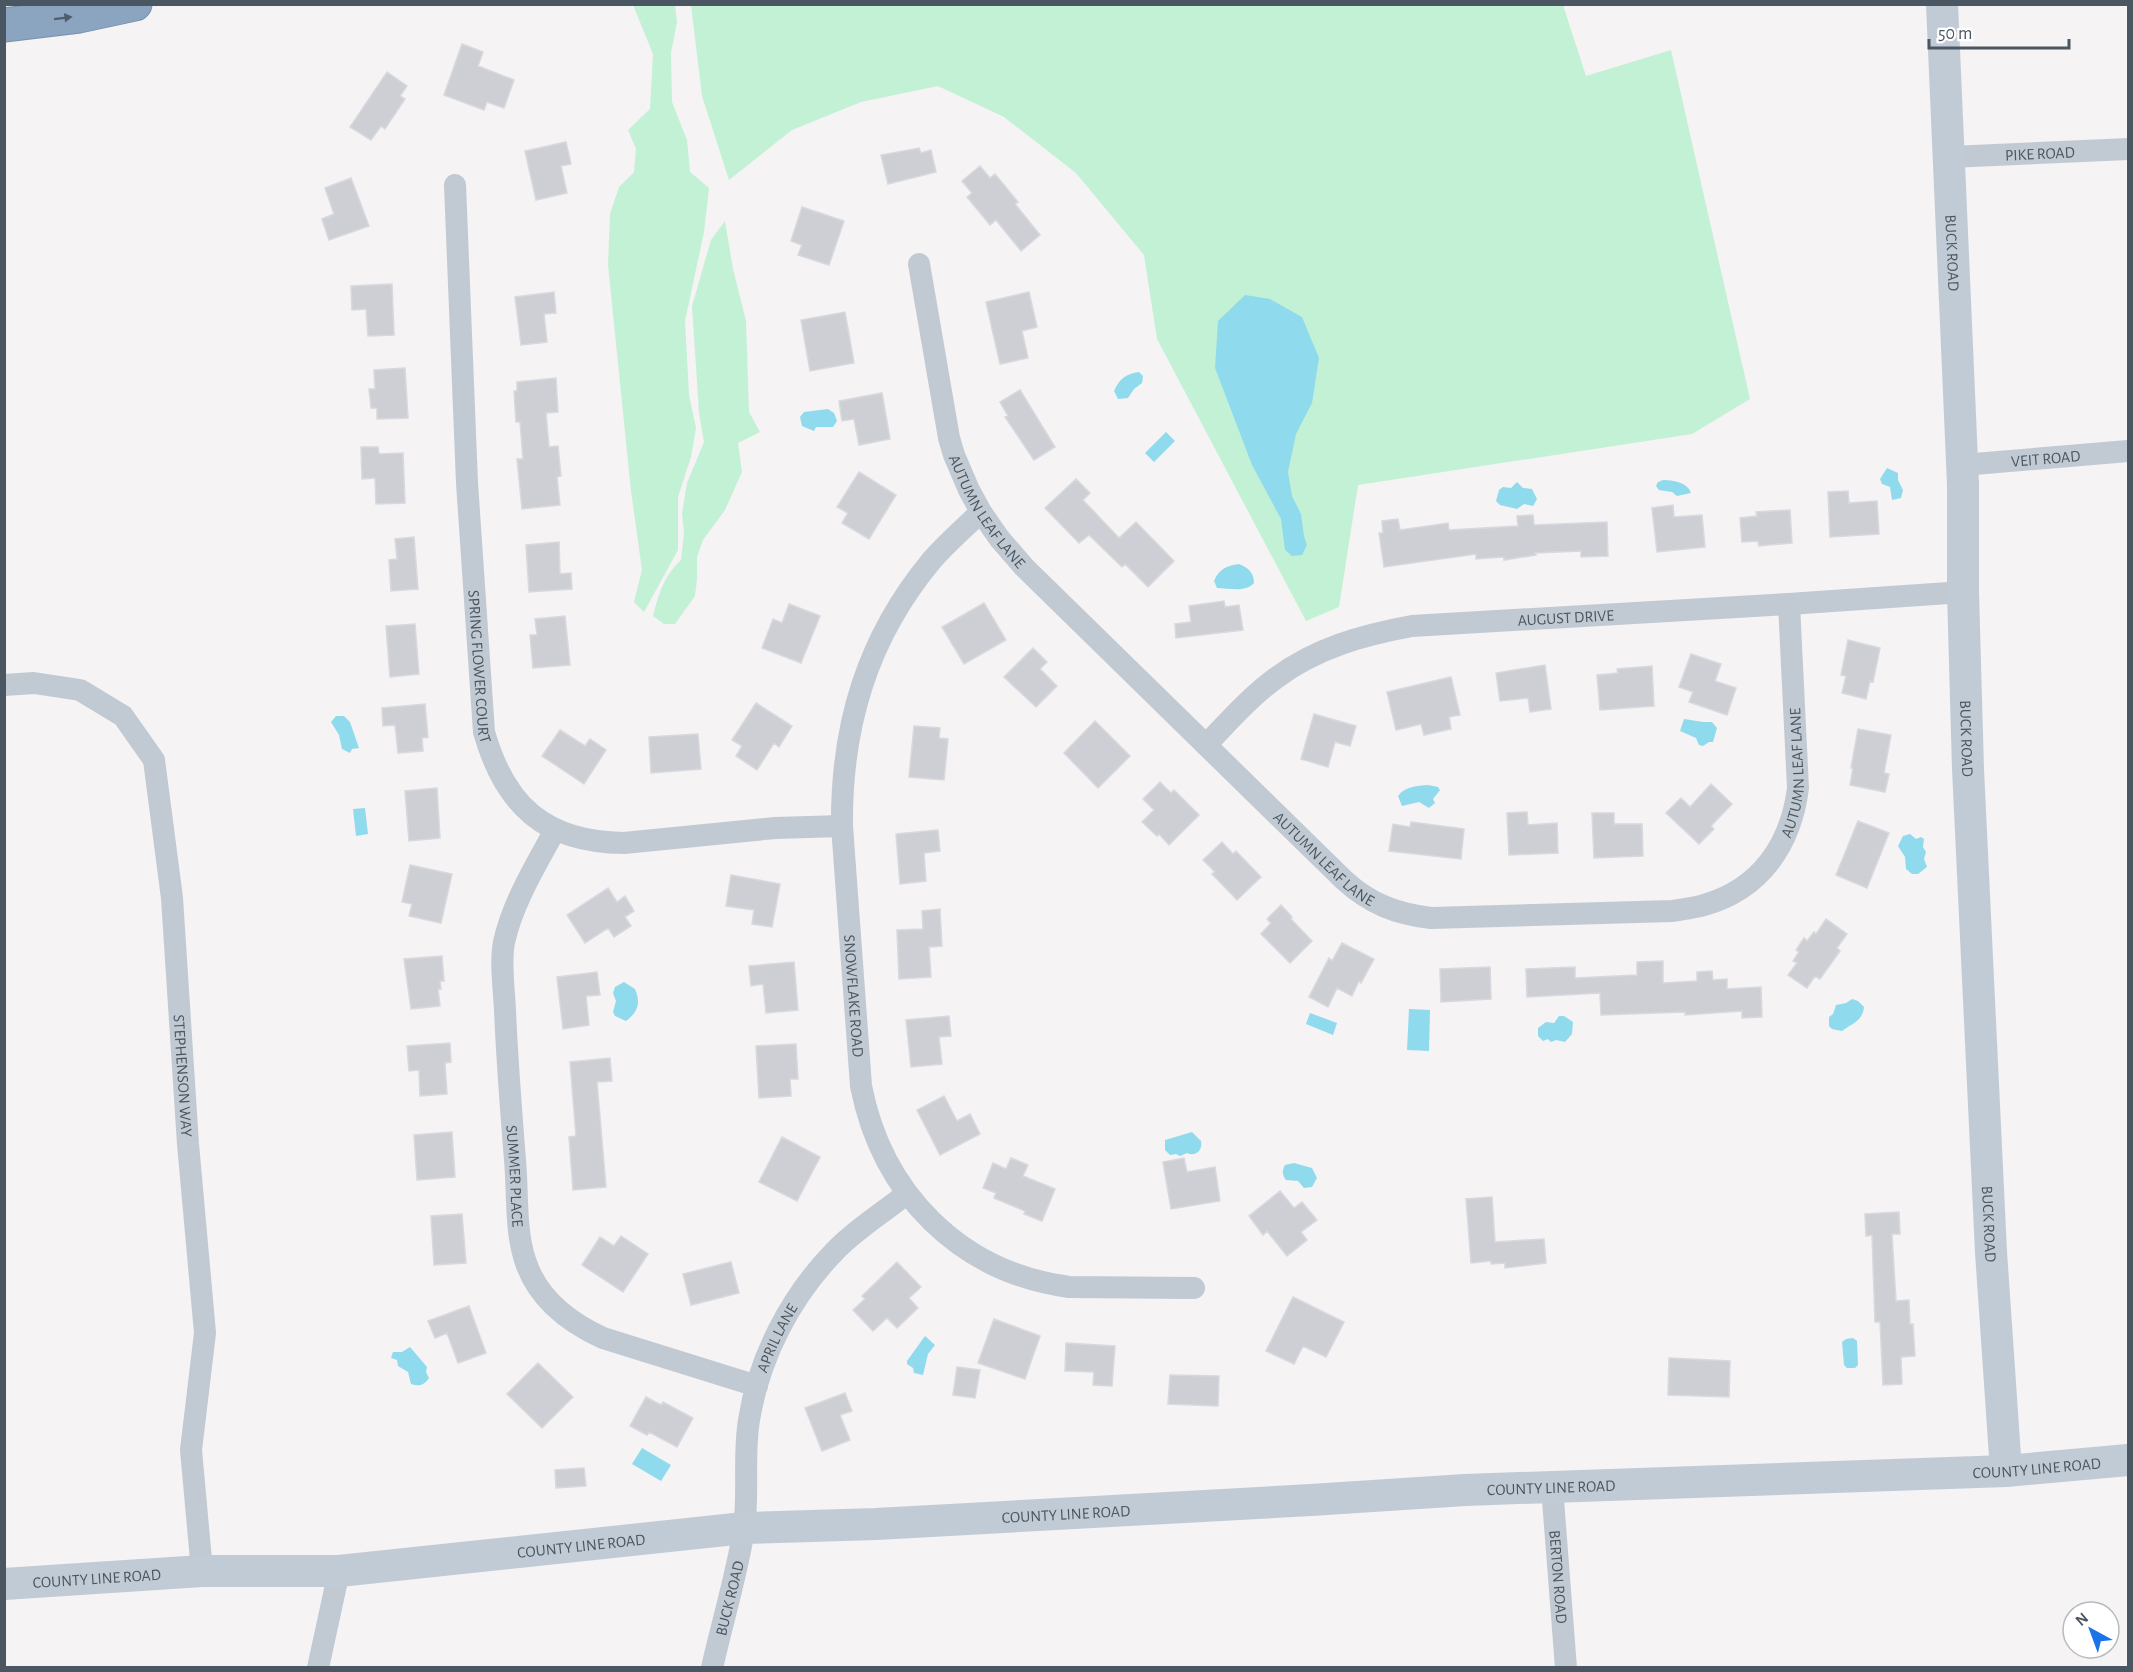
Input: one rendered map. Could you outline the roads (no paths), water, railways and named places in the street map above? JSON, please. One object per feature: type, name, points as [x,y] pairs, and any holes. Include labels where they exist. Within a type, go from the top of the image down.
[{"type":"highway","points":[[4,25],[79,16],[135,4]]},
{"type":"main road","name":"BUCK ROAD","points":[[1942,4],[1962,465],[1968,769],[1991,1240],[2006,1471]]},
{"type":"main road","name":"COUNTY LINE ROAD","points":[[4,1584],[202,1571],[339,1571],[744,1528],[876,1524],[1465,1490],[2006,1471],[2128,1460]]},
{"type":"street","name":"PIKE ROAD","points":[[1950,157],[2128,149]]},
{"type":"street","name":"SPRING FLOWER COURT","points":[[455,185],[467,483],[484,732],[491,758],[507,789],[537,819],[555,830],[603,843],[624,843],[775,828],[842,826]]},
{"type":"street","name":"AUTUMN LEAF LANE","points":[[919,264],[949,438],[965,481],[981,512],[999,538],[1024,567],[1358,893],[1380,906],[1405,915],[1431,918],[1672,911],[1704,905],[1741,888],[1761,873],[1778,850],[1790,825],[1798,788],[1789,604]]},
{"type":"street","name":"VEIT ROAD","points":[[1962,465],[2128,451]]},
{"type":"street","name":"SNOWFLAKE ROAD","points":[[981,512],[952,539],[917,579],[893,616],[877,647],[858,696],[847,741],[842,826],[861,1086],[865,1107],[877,1140],[906,1194],[945,1234],[981,1259],[1007,1272],[1048,1285],[1194,1288]]},
{"type":"street","name":"AUGUST DRIVE","points":[[1206,745],[1276,678],[1319,652],[1374,633],[1412,626],[1963,592]]},
{"type":"street","name":"STEPHENSON WAY","points":[[4,685],[34,683],[80,690],[123,716],[154,760],[172,897],[188,1144],[205,1333],[191,1449],[202,1571]]},
{"type":"street","name":"SUMMER PLACE","points":[[555,830],[509,923],[502,968],[519,1228],[525,1261],[540,1291],[553,1306],[587,1331],[757,1386]]},
{"type":"street","name":"APRIL LANE","points":[[744,1528],[749,1421],[757,1386],[777,1333],[803,1289],[836,1251],[862,1227],[906,1194]]},
{"type":"street","name":"BERTON ROAD","points":[[1552,1487],[1566,1668]]},
{"type":"street","name":"BUCK ROAD","points":[[712,1668],[744,1528]]},
{"type":"street","points":[[318,1668],[339,1571]]},
{"type":"water","points":[[1245,295],[1270,299],[1302,317],[1319,358],[1312,403],[1296,434],[1288,472],[1292,496],[1301,514],[1307,545],[1302,555],[1292,556],[1285,550],[1281,519],[1252,465],[1215,368],[1218,321]]},
{"type":"water","points":[[1139,372],[1143,376],[1142,383],[1128,398],[1118,399],[1114,391],[1121,380],[1127,375]]},
{"type":"water","points":[[828,409],[834,413],[837,421],[833,427],[816,427],[814,431],[802,426],[800,417],[804,412]]},
{"type":"water","points":[[1166,432],[1175,441],[1154,462],[1145,453]]},
{"type":"water","points":[[1887,468],[1898,473],[1898,480],[1903,490],[1901,498],[1892,500],[1890,487],[1882,484],[1880,479]]},
{"type":"water","points":[[1663,480],[1680,483],[1691,493],[1677,496],[1672,492],[1659,490],[1656,486]]},
{"type":"water","points":[[1517,482],[1523,488],[1532,489],[1537,499],[1533,506],[1524,504],[1517,509],[1500,505],[1496,501],[1499,490],[1503,487],[1511,488]]},
{"type":"water","points":[[1239,564],[1250,571],[1254,583],[1242,589],[1217,588],[1214,581],[1218,574],[1227,567]]},
{"type":"water","points":[[336,716],[344,716],[350,722],[359,748],[352,749],[350,753],[342,749],[339,735],[331,722]]},
{"type":"water","points":[[1684,719],[1712,722],[1717,728],[1713,742],[1703,746],[1699,745],[1696,738],[1680,731]]},
{"type":"water","points":[[1428,785],[1438,787],[1440,790],[1433,799],[1435,803],[1429,808],[1419,802],[1402,806],[1398,796],[1404,790]]},
{"type":"water","points":[[365,808],[368,834],[356,836],[353,809]]},
{"type":"water","points":[[1910,834],[1916,839],[1921,837],[1924,839],[1923,847],[1926,852],[1924,859],[1927,867],[1918,874],[1912,874],[1906,869],[1905,857],[1898,846],[1903,836]]},
{"type":"water","points":[[624,982],[635,989],[638,999],[636,1011],[626,1021],[615,1016],[613,1012],[616,1001],[613,993],[615,987]]},
{"type":"water","points":[[1852,999],[1864,1007],[1861,1016],[1842,1031],[1832,1029],[1829,1026],[1829,1017],[1833,1014],[1836,1005]]},
{"type":"water","points":[[1409,1009],[1430,1010],[1429,1051],[1407,1050]]},
{"type":"water","points":[[1310,1013],[1337,1023],[1333,1035],[1306,1024]]},
{"type":"water","points":[[1559,1016],[1564,1016],[1573,1022],[1572,1034],[1565,1042],[1556,1040],[1551,1042],[1548,1039],[1543,1041],[1538,1036],[1538,1028],[1546,1022],[1554,1023]]},
{"type":"water","points":[[1192,1132],[1201,1141],[1201,1148],[1198,1152],[1180,1156],[1170,1155],[1165,1150],[1165,1140]]},
{"type":"water","points":[[1294,1163],[1312,1168],[1317,1178],[1312,1187],[1304,1188],[1298,1181],[1286,1180],[1283,1174],[1284,1167]]},
{"type":"water","points":[[925,1336],[935,1345],[928,1354],[923,1375],[914,1373],[907,1361]]},
{"type":"water","points":[[1853,1338],[1857,1341],[1858,1365],[1855,1368],[1847,1368],[1844,1365],[1842,1342]]},
{"type":"water","points":[[410,1347],[427,1367],[426,1372],[429,1378],[422,1385],[411,1384],[408,1372],[398,1366],[397,1360],[391,1358],[393,1352],[402,1352]]},
{"type":"water","points":[[642,1448],[671,1465],[661,1481],[632,1464]]}]
